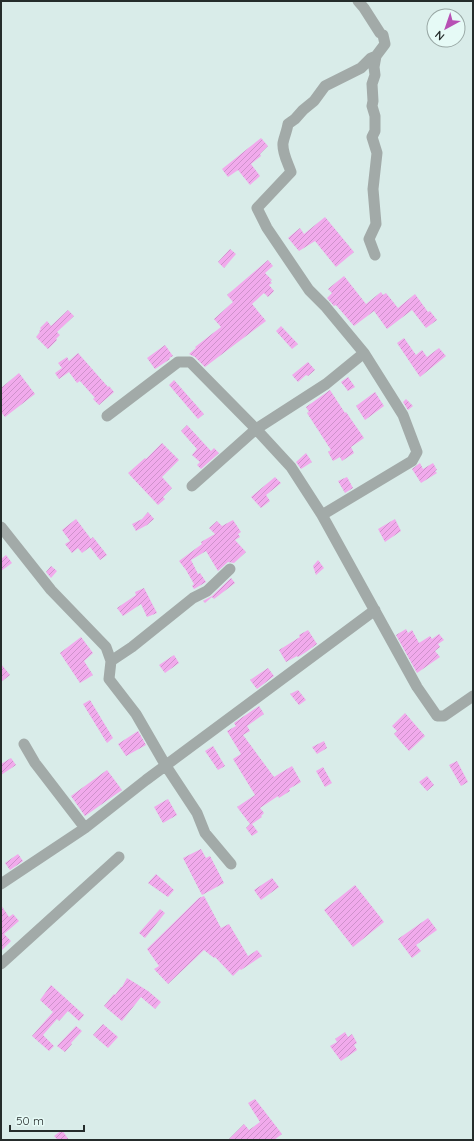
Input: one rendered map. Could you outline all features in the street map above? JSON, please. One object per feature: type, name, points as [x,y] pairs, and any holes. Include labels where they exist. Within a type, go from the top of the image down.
[{"type":"street","points":[[358,1],[382,34],[385,44],[376,56],[374,67],[375,75],[372,88],[372,106],[375,116],[375,131],[372,138],[377,153],[373,189],[376,224],[369,239],[375,254]]},
{"type":"street","points":[[322,515],[412,461],[417,452],[403,415],[364,353],[325,306],[309,290],[266,228],[257,208],[291,172],[283,151],[283,144],[288,124],[314,101],[325,86],[361,68],[371,58],[376,56]]},
{"type":"street","points":[[192,486],[256,429],[326,384],[364,353]]},
{"type":"street","points":[[107,416],[178,362],[190,362],[291,467],[322,515],[417,686],[437,716],[444,716],[473,696]]},
{"type":"street","points":[[1,527],[51,590],[106,647],[111,661],[109,679],[136,714],[166,766],[197,813],[205,833],[231,864]]},
{"type":"street","points":[[111,661],[132,647],[193,598],[208,591],[230,569]]},
{"type":"street","points":[[1,884],[85,828],[375,610]]},
{"type":"street","points":[[24,744],[35,763],[85,828]]},
{"type":"street","points":[[1,964],[119,857]]},
{"type":"building","points":[[261,138],[268,146],[260,154],[261,156],[251,164],[260,176],[250,185],[238,170],[228,177],[222,169]]},
{"type":"building","points":[[325,217],[354,252],[336,267],[315,241],[299,251],[288,238],[300,228],[304,234]]},
{"type":"building","points":[[230,249],[236,254],[224,268],[218,262]]},
{"type":"building","points":[[268,260],[273,266],[265,273],[272,280],[270,281],[272,283],[269,285],[274,291],[268,297],[264,293],[252,304],[266,321],[205,367],[195,357],[189,354],[196,348],[195,347],[221,327],[214,319],[233,302],[227,295]]},
{"type":"building","points":[[344,276],[366,304],[381,292],[383,295],[386,293],[398,308],[415,294],[428,312],[430,311],[437,320],[426,328],[412,310],[387,329],[374,311],[354,326],[336,305],[334,306],[327,298],[332,293],[328,289]]},
{"type":"building","points":[[68,310],[74,316],[57,332],[60,335],[48,349],[36,337],[40,332],[40,328],[47,321],[51,326]]},
{"type":"building","points":[[281,326],[298,344],[292,349],[276,331]]},
{"type":"building","points":[[404,338],[416,355],[422,350],[427,357],[439,348],[446,356],[420,377],[397,343]]},
{"type":"building","points":[[165,345],[173,356],[155,369],[147,358]]},
{"type":"building","points":[[78,353],[114,392],[99,405],[93,399],[95,398],[80,381],[77,383],[69,372],[59,379],[55,373],[62,368],[58,363],[67,357],[69,361]]},
{"type":"building","points":[[308,362],[315,370],[298,382],[292,375]]},
{"type":"building","points":[[19,373],[35,394],[5,417],[1,412],[1,388]]},
{"type":"building","points":[[348,377],[355,387],[348,391],[341,382]]},
{"type":"building","points":[[174,380],[204,414],[198,419],[169,385]]},
{"type":"building","points":[[330,390],[364,438],[351,447],[354,453],[342,461],[340,457],[333,461],[328,452],[331,450],[307,413],[309,412],[306,407]]},
{"type":"building","points":[[375,392],[384,406],[365,420],[356,406]]},
{"type":"building","points":[[406,399],[413,406],[408,410],[403,402]]},
{"type":"building","points":[[187,425],[211,451],[214,448],[219,453],[201,469],[197,465],[200,462],[192,455],[197,449],[181,431]]},
{"type":"building","points":[[162,443],[179,460],[162,477],[172,488],[163,497],[165,499],[158,505],[128,473],[145,458],[146,459]]},
{"type":"building","points":[[306,453],[312,462],[301,469],[296,462]]},
{"type":"building","points":[[420,463],[423,469],[433,463],[437,470],[435,471],[437,473],[421,483],[412,469]]},
{"type":"building","points":[[275,477],[281,483],[266,495],[270,501],[261,508],[251,497]]},
{"type":"building","points":[[347,477],[353,488],[345,493],[338,481]]},
{"type":"building","points":[[148,512],[154,519],[136,531],[132,524],[142,519]]},
{"type":"building","points":[[76,519],[91,539],[93,537],[107,555],[100,560],[90,547],[82,553],[78,548],[72,553],[65,544],[70,541],[62,530]]},
{"type":"building","points":[[395,519],[401,531],[385,542],[378,529]]},
{"type":"building","points":[[233,520],[241,532],[238,534],[240,537],[235,540],[246,552],[234,563],[228,562],[218,571],[206,551],[191,560],[198,574],[200,573],[206,582],[194,589],[192,586],[194,584],[179,561],[202,544],[201,542],[215,534],[209,528],[217,521],[222,526]]},
{"type":"building","points":[[6,555],[12,563],[1,571],[1,559]]},
{"type":"building","points":[[318,560],[324,568],[316,575],[313,566]]},
{"type":"building","points":[[51,566],[57,571],[51,578],[46,572]]},
{"type":"building","points":[[231,578],[235,583],[214,599],[212,597],[205,603],[203,601],[212,596]]},
{"type":"building","points":[[144,588],[157,613],[147,617],[141,604],[123,616],[117,608],[136,595],[135,592]]},
{"type":"building","points":[[406,629],[408,633],[412,630],[419,643],[430,636],[432,639],[439,634],[444,640],[438,644],[440,647],[435,651],[440,657],[417,673],[396,635]]},
{"type":"building","points":[[308,630],[317,644],[298,657],[297,656],[286,662],[279,650],[300,637],[299,635]]},
{"type":"building","points":[[81,637],[93,653],[84,661],[93,675],[80,683],[60,653]]},
{"type":"building","points":[[174,655],[179,663],[165,673],[159,665]]},
{"type":"building","points":[[1,664],[10,675],[1,682]]},
{"type":"building","points":[[268,668],[274,676],[257,689],[250,680]]},
{"type":"building","points":[[298,690],[306,700],[299,705],[290,694]]},
{"type":"building","points":[[90,700],[113,738],[107,743],[83,704]]},
{"type":"building","points":[[259,706],[264,714],[247,726],[250,731],[243,735],[274,777],[292,766],[301,782],[289,789],[290,791],[279,798],[278,796],[260,808],[264,813],[261,816],[262,817],[252,824],[258,832],[252,836],[246,828],[250,824],[237,807],[255,795],[233,759],[241,754],[227,731],[236,726],[234,723]]},
{"type":"building","points":[[405,713],[425,736],[409,751],[394,734],[397,731],[392,726]]},
{"type":"building","points":[[138,731],[146,745],[126,756],[118,744]]},
{"type":"building","points":[[324,741],[327,748],[317,754],[312,747]]},
{"type":"building","points":[[213,746],[225,766],[218,770],[205,751]]},
{"type":"building","points":[[11,758],[16,765],[1,775],[1,764]]},
{"type":"building","points":[[457,761],[468,782],[461,786],[449,765]]},
{"type":"building","points":[[323,767],[332,783],[325,787],[316,771]]},
{"type":"building","points":[[107,770],[122,790],[85,816],[71,796]]},
{"type":"building","points":[[427,776],[434,785],[427,791],[419,782]]},
{"type":"building","points":[[168,799],[177,815],[163,823],[154,807]]},
{"type":"building","points":[[201,849],[206,858],[210,856],[224,883],[202,895],[183,858]]},
{"type":"building","points":[[18,854],[23,861],[10,870],[5,863]]},
{"type":"building","points":[[156,874],[174,890],[168,897],[148,883]]},
{"type":"building","points":[[272,878],[279,887],[261,900],[254,890]]},
{"type":"building","points":[[355,885],[384,922],[353,947],[324,910]]},
{"type":"building","points":[[204,896],[221,928],[229,924],[248,956],[257,950],[262,956],[241,970],[240,969],[233,976],[215,957],[214,958],[204,950],[168,984],[154,969],[159,966],[147,949],[199,898]]},
{"type":"building","points":[[1,905],[9,917],[13,914],[19,921],[4,934],[11,941],[1,951]]},
{"type":"building","points":[[160,909],[165,913],[145,938],[139,933]]},
{"type":"building","points":[[428,918],[437,930],[416,945],[421,951],[412,958],[398,939]]},
{"type":"building","points":[[127,978],[148,991],[161,1002],[155,1009],[141,997],[122,1021],[104,1006],[122,987]]},
{"type":"building","points":[[51,985],[84,1015],[79,1021],[68,1011],[59,1021],[57,1019],[43,1035],[54,1046],[49,1051],[32,1036],[53,1012],[40,1000]]},
{"type":"building","points":[[103,1024],[118,1037],[108,1048],[93,1035]]},
{"type":"building","points":[[76,1026],[82,1031],[65,1052],[57,1046]]},
{"type":"building","points":[[345,1032],[348,1037],[352,1034],[357,1043],[354,1045],[357,1050],[341,1061],[330,1046],[337,1042],[335,1039]]},
{"type":"building","points":[[255,1099],[282,1134],[274,1140],[228,1140],[244,1124],[249,1130],[260,1122],[248,1103]]},
{"type":"building","points":[[62,1130],[69,1140],[58,1140],[54,1136]]}]
